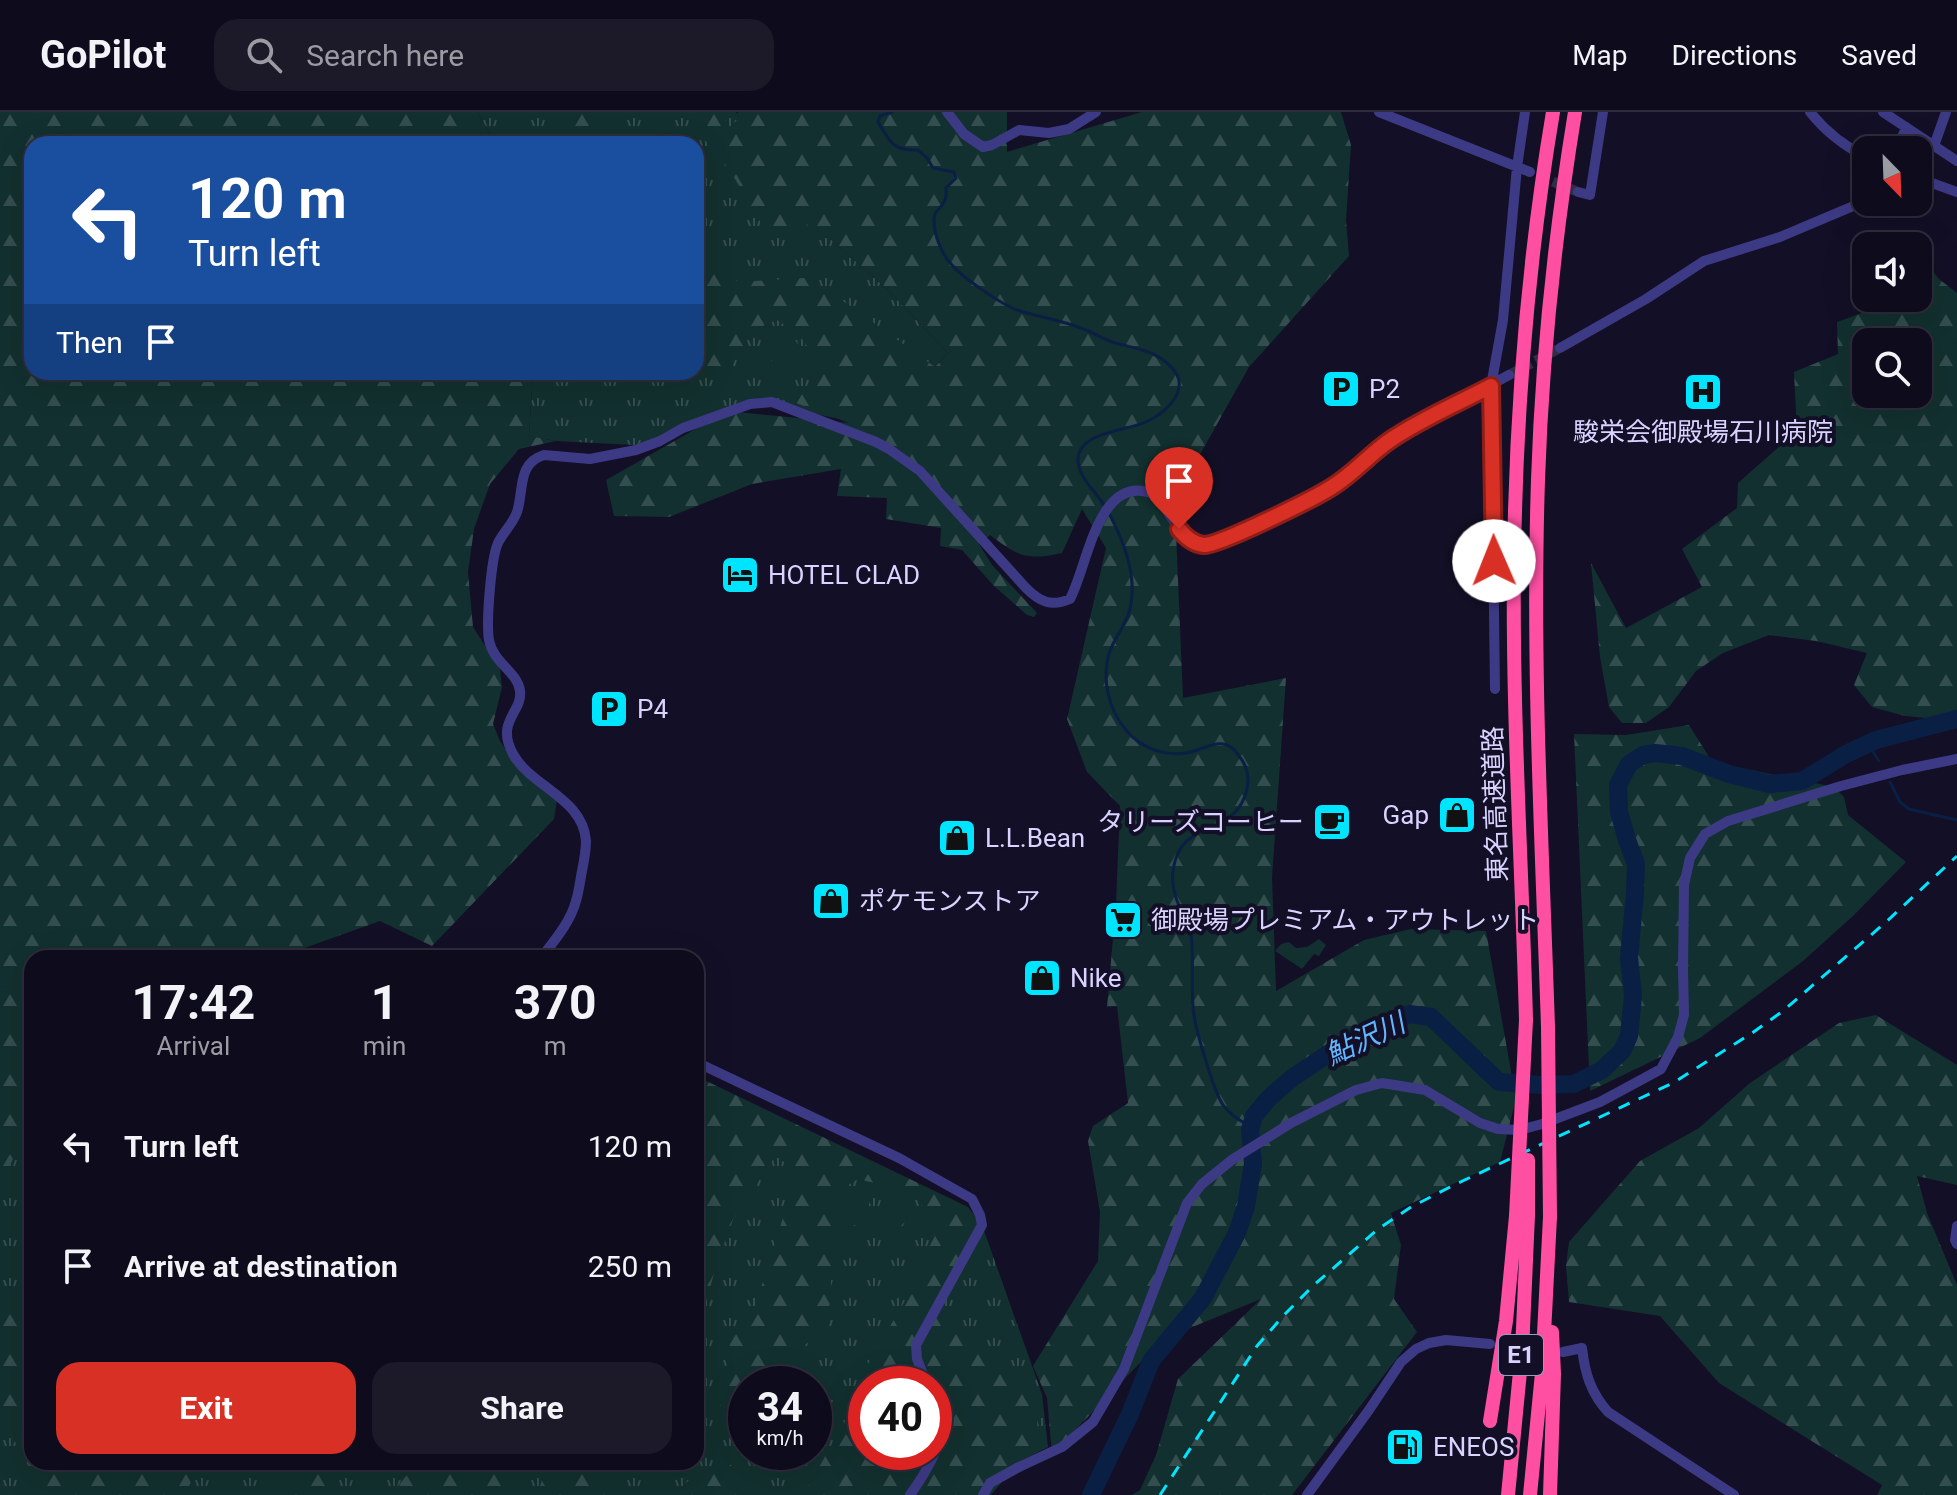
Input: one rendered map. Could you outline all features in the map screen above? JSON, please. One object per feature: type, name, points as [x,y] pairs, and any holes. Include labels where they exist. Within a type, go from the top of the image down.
[{"type":"highway","name":"東名高速道路","points":[[1508,1495],[1522,1351],[1526,1020],[1515,709],[1514,560],[1521,381],[1530,278],[1553,112]]},
{"type":"highway","name":"東名高速道路","points":[[1530,1495],[1542,1373],[1550,1217],[1548,1027],[1538,709],[1538,479],[1542,394],[1553,280],[1575,112]]},
{"type":"highway","points":[[1490,1421],[1522,1216]]},
{"type":"highway","points":[[1549,1252],[1554,1374],[1550,1495]]},
{"type":"street","points":[[947,112],[964,134],[983,147],[1019,130],[1049,133],[1069,129],[1096,112]]},
{"type":"street","points":[[1379,112],[1530,172]]},
{"type":"street","points":[[1495,689],[1491,386],[1503,320],[1525,112]]},
{"type":"street","points":[[1578,192],[1590,195],[1603,112]]},
{"type":"street","points":[[1810,112],[1817,122],[1852,150]]},
{"type":"street","points":[[1883,112],[1957,161]]},
{"type":"street","points":[[1934,146],[1946,112]]},
{"type":"street","points":[[1902,136],[1906,127]]},
{"type":"street","points":[[1932,183],[1957,192]]},
{"type":"street","points":[[1560,348],[1646,299],[1704,261],[1780,237],[1852,206]]},
{"type":"street","points":[[547,950],[569,919],[576,903],[586,839],[582,823],[573,810],[513,755],[507,726],[520,692],[512,674],[495,656],[489,644],[487,628],[494,553],[499,539],[518,511],[523,477],[531,462],[544,455],[590,459],[636,450],[683,428],[750,404],[772,402],[876,442],[905,460],[920,471],[1026,588],[1044,602],[1052,604],[1070,599],[1078,584],[1093,533],[1126,496],[1148,492],[1156,495],[1185,537],[1198,544],[1214,544],[1333,487],[1412,427],[1509,375]]},
{"type":"street","points":[[983,1495],[990,1483],[1062,1447],[1093,1422],[1127,1361],[1187,1203],[1202,1184],[1233,1159],[1291,1123],[1356,1090],[1382,1083],[1425,1090],[1480,1123],[1498,1129],[1520,1130],[1600,1102],[1661,1069],[1678,1037],[1684,1015],[1684,885],[1690,858],[1705,834],[1728,821],[1841,786],[1957,759]]},
{"type":"street","points":[[704,1066],[899,1158],[972,1199],[982,1225],[916,1345],[920,1366]]},
{"type":"street","points":[[1957,1226],[1957,1244]]},
{"type":"street","points":[[1307,1495],[1401,1362],[1416,1349],[1446,1340],[1490,1344]]},
{"type":"street","points":[[1563,1352],[1582,1348],[1590,1386],[1608,1412],[1734,1495]]},
{"type":"street","points":[[910,1495],[926,1470]]},
{"type":"green space","points":[[0,112],[477,112],[491,136],[24,136],[24,380],[532,380],[529,436],[556,441],[519,449],[490,484],[474,529],[468,572],[473,627],[500,669],[502,687],[493,724],[513,761],[557,800],[554,819],[432,946],[380,921],[299,950],[24,950],[24,1134],[0,1188],[0,988],[19,992],[0,986]]},
{"type":"green space","points":[[477,112],[736,112],[779,193],[887,289],[948,353],[879,427],[751,401],[653,446],[556,441],[529,436],[532,380],[704,380],[704,136],[491,136]]},
{"type":"green space","points":[[560,112],[601,112],[620,136],[569,136]]},
{"type":"green space","points":[[682,112],[718,112],[730,127],[739,118],[739,112],[1007,112],[1007,152],[1142,112],[1341,112],[1351,145],[1346,220],[1349,256],[1249,367],[1193,467],[1159,460],[1176,532],[1183,698],[1286,678],[1272,878],[1276,991],[1364,940],[1411,929],[1486,931],[1516,1099],[1500,1162],[1391,1213],[1401,1245],[1394,1299],[1417,1332],[1292,1495],[1132,1495],[1140,1490],[1156,1455],[1178,1379],[1261,1299],[1163,1339],[1052,1454],[1047,1398],[1033,1366],[1098,1261],[1100,1212],[1088,1141],[1093,1126],[1128,1103],[1117,1006],[1107,1007],[1120,806],[1087,772],[1067,719],[1106,548],[1082,509],[1062,553],[1040,557],[1023,555],[990,535],[979,544],[992,565],[1037,613],[1034,617],[1027,615],[993,585],[962,550],[940,546],[941,528],[886,519],[887,498],[837,496],[841,469],[752,484],[669,517],[614,516],[606,480],[727,411],[849,423],[796,403],[817,370],[803,340],[777,320],[751,331],[729,371],[704,376],[704,252],[738,282],[804,278],[846,303],[935,367],[948,353],[887,289],[810,221],[795,240],[777,236],[761,223],[731,172]]},
{"type":"green space","points":[[1932,271],[1957,293],[1957,721],[1905,716],[1872,707],[1854,685],[1867,653],[1816,641],[1769,635],[1723,653],[1696,671],[1669,707],[1646,723],[1622,723],[1609,707],[1600,657],[1591,563],[1626,628],[1702,587],[1682,549],[1737,508],[1738,483],[1797,431],[1794,372],[1838,354],[1837,322],[1864,312],[1932,312]]},
{"type":"green space","points":[[792,337],[806,353],[799,373],[787,385],[780,385],[767,374],[777,345]]},
{"type":"green space","points":[[1689,725],[1718,771],[1736,767],[1834,787],[1844,797],[1848,815],[1906,862],[1803,961],[1700,1038],[1590,1091],[1574,734],[1626,735]]},
{"type":"green space","points":[[1319,939],[1326,945],[1319,956],[1314,954],[1302,969],[1275,951],[1281,944],[1289,942],[1296,948],[1307,947]]},
{"type":"green space","points":[[0,986],[24,992],[24,1470],[704,1470],[704,1087],[982,1225],[1042,1394],[1048,1447],[993,1475],[980,1495],[0,1495]]},
{"type":"green space","points":[[1876,1015],[1957,1065],[1957,1185],[1917,1176],[1927,1213],[1957,1285],[1957,1495],[1877,1495],[1882,1485],[1719,1383],[1660,1316],[1569,1302],[1566,1266],[1569,1242],[1640,1161],[1699,1128],[1750,1083],[1839,1023]]},
{"type":"green space","points":[[704,1080],[968,1207],[982,1225],[928,1306],[1036,1398],[1038,1439],[991,1495],[803,1495],[817,1470],[832,1470],[832,1445],[848,1412],[848,1470],[952,1470],[952,1366],[866,1366],[910,1292],[910,1283],[935,1236],[916,1193],[858,1179],[837,1192],[828,1328],[802,1347],[786,1366],[728,1366],[728,1438],[726,1440],[716,1434],[730,1343],[755,1307],[797,1173],[776,1155],[734,1217],[704,1308]]},
{"type":"green space","points":[[862,1192],[870,1200],[865,1215],[858,1223],[844,1227],[840,1201],[851,1193]]},
{"type":"green space","points":[[900,1200],[909,1207],[902,1225],[886,1230],[873,1226],[882,1208]]},
{"type":"green space","points":[[24,1279],[24,1458],[0,1416],[0,1309]]},
{"type":"green space","points":[[728,1466],[728,1470],[737,1470],[741,1474],[736,1495],[677,1495],[688,1481],[714,1468]]},
{"type":"green space","points":[[31,1470],[195,1470],[186,1495],[45,1495]]},
{"type":"green space","points":[[280,1470],[334,1470],[330,1495],[287,1495]]},
{"type":"green space","points":[[411,1470],[514,1470],[499,1495],[396,1495],[397,1487]]},
{"type":"green space","points":[[545,1470],[623,1470],[605,1495],[537,1495]]},
{"type":"waterway","points":[[892,112],[880,116],[878,122],[893,144],[903,149],[918,150],[933,168],[954,172],[956,178],[946,188],[946,199],[935,214],[934,221],[942,250],[957,270],[1010,307],[1073,325],[1115,343],[1158,356],[1177,375],[1178,393],[1163,411],[1140,424],[1095,438],[1080,450],[1078,460],[1081,473],[1105,507]]},
{"type":"waterway","points":[[1109,513],[1125,548],[1132,587],[1129,612],[1107,661],[1106,682],[1115,713],[1138,742],[1153,749],[1178,754],[1214,744],[1227,745],[1239,756],[1247,770],[1247,790],[1239,808],[1231,816],[1184,843],[1175,861],[1173,885],[1191,934],[1194,1015],[1205,1057],[1223,1105],[1251,1127]]},
{"type":"waterway","name":"鮎沢川","points":[[1091,1495],[1130,1414],[1151,1361],[1203,1298],[1237,1233],[1246,1206],[1253,1164],[1250,1130],[1254,1116],[1292,1078],[1340,1046],[1409,1014],[1431,1017],[1499,1082],[1574,1084],[1602,1070],[1622,1051],[1629,1036],[1633,996],[1629,958],[1636,864],[1619,812],[1618,785],[1629,764],[1643,755],[1655,753],[1682,756],[1729,774],[1769,784],[1802,781],[1876,740],[1957,719]]},
{"type":"waterway","points":[[1868,744],[1879,761]]},
{"type":"waterway","points":[[1890,782],[1900,802],[1909,809],[1957,820]]},
{"type":"tunnel","points":[[1539,176],[1578,192]]},
{"type":"tunnel","points":[[1509,375],[1560,348]]},
{"type":"tunnel","points":[[1497,1345],[1549,1350]]},
{"type":"railway","points":[[1160,1495],[1257,1346],[1314,1285],[1378,1229],[1411,1207],[1456,1184],[1673,1083],[1752,1033],[1783,1011],[1957,856]]},
{"type":"place","name":"P2","points":[[1341,389]]},
{"type":"place","name":"駿栄会御殿場石川病院","points":[[1703,392]]},
{"type":"place","name":"HOTEL CLAD","points":[[740,575]]},
{"type":"place","name":"P4","points":[[609,709]]},
{"type":"place","name":"Gap","points":[[1457,815]]},
{"type":"place","name":"タリーズコーヒー","points":[[1332,822]]},
{"type":"place","name":"L.L.Bean","points":[[957,838]]},
{"type":"place","name":"ポケモンストア","points":[[831,901]]},
{"type":"place","name":"御殿場プレミアム・アウトレット","points":[[1123,920]]},
{"type":"place","name":"Nike","points":[[1042,978]]},
{"type":"place","name":"ENEOS","points":[[1405,1447]]},
{"type":"route","points":[[1179,529],[1185,537],[1198,544],[1214,544],[1333,487],[1412,427],[1491,386],[1494,561]]}]
